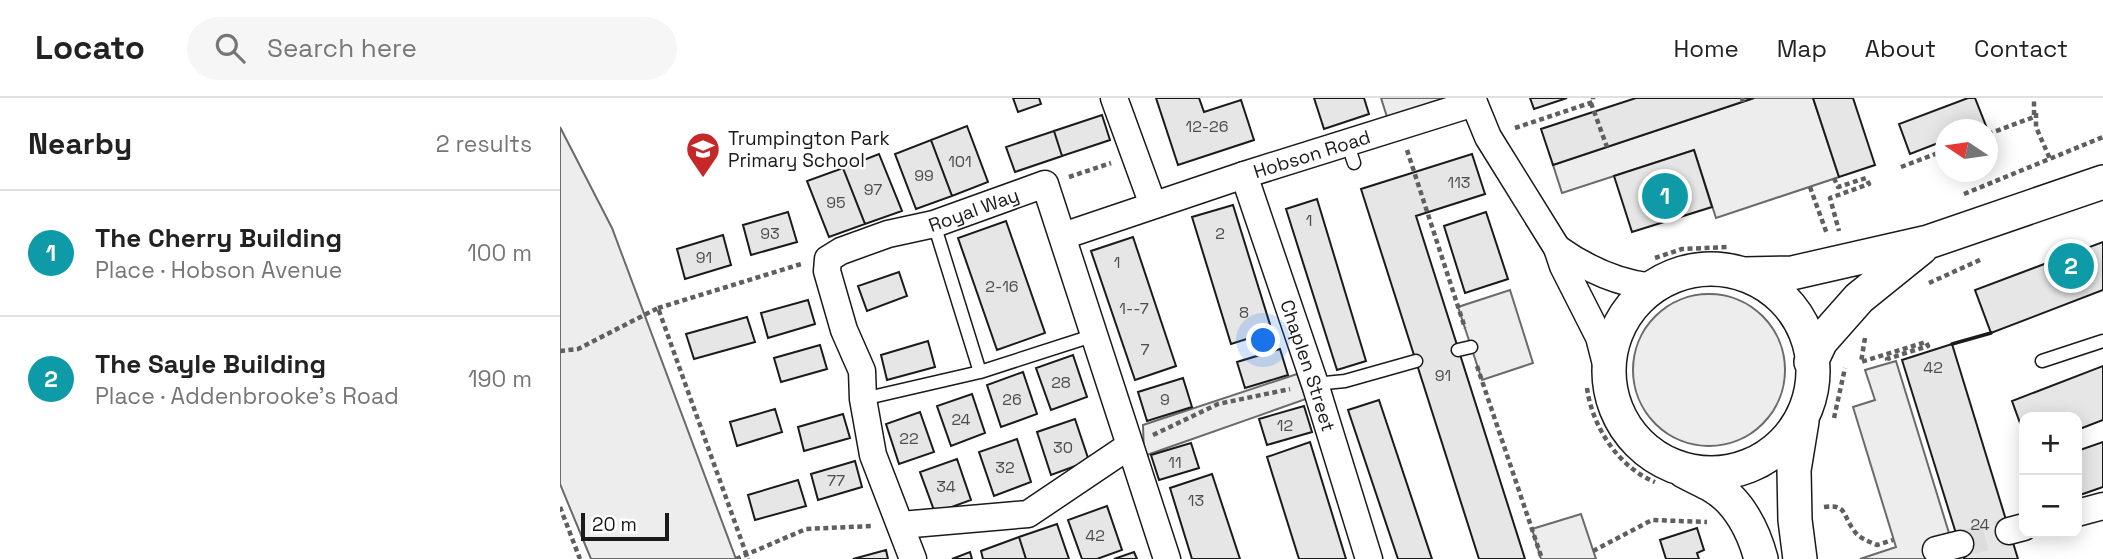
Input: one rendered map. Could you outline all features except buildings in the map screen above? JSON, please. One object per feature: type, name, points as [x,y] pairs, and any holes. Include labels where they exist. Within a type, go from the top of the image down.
[{"type":"street","points":[[1114,98],[1153,205]]},
{"type":"street","points":[[1473,101],[1488,137],[1558,248],[1563,266],[1599,337],[1597,377],[1628,433],[1668,475],[1716,487],[1748,523],[1761,559]]},
{"type":"street","name":"Hobson Road","points":[[1063,236],[1244,175],[1351,153],[1473,101]]},
{"type":"street","name":"Chaplen Street","points":[[1244,175],[1315,384],[1369,559]]},
{"type":"street","points":[[1558,248],[1579,264],[1626,283],[1648,275],[1675,275],[1739,261],[1792,273],[1928,242],[2103,182]]},
{"type":"street","name":"Royal Way","points":[[828,259],[841,251],[888,234],[933,224],[1045,184],[1167,559]]},
{"type":"street","points":[[1811,362],[1821,341],[1859,298],[1928,242]]},
{"type":"street","points":[[828,259],[827,271],[844,331],[862,370],[863,399],[873,455],[913,559]]},
{"type":"street","points":[[1739,261],[1796,309],[1810,335],[1809,387],[1818,417],[1794,470],[1795,520],[1800,559]]},
{"type":"street","points":[[1597,377],[1621,323],[1648,275]]},
{"type":"street","points":[[1668,475],[1748,468],[1772,455],[1818,417]]},
{"type":"street","points":[[901,525],[1028,514],[1129,446]]},
{"type":"street","points":[[2082,512],[2103,506]]},
{"type":"lane","points":[[933,224],[979,372]]},
{"type":"lane","points":[[863,399],[979,372],[1095,335]]},
{"type":"lane","points":[[2042,361],[2103,341]]},
{"type":"lane","points":[[1315,384],[1345,381],[1416,361]]},
{"type":"path","points":[[1998,130],[2034,117],[2035,98]]},
{"type":"path","points":[[2035,98],[2036,127],[2050,159]]},
{"type":"path","points":[[1488,137],[1592,101],[1607,147]]},
{"type":"path","points":[[1960,196],[2103,137]]},
{"type":"path","points":[[1901,167],[1935,154]]},
{"type":"path","points":[[1045,184],[1135,156]]},
{"type":"path","points":[[1414,172],[1465,349],[1542,559]]},
{"type":"path","points":[[1834,178],[1838,187],[1866,178],[1869,184],[1830,198],[1839,231]]},
{"type":"path","points":[[1810,187],[1828,235]]},
{"type":"path","points":[[1821,237],[1851,228]]},
{"type":"path","points":[[1648,275],[1682,249],[1711,247],[1739,261]]},
{"type":"path","points":[[1922,287],[1988,257]]},
{"type":"path","points":[[560,351],[578,349],[659,308],[800,264],[828,259]]},
{"type":"path","points":[[659,308],[747,556]]},
{"type":"path","points":[[1858,341],[1866,331],[1861,362],[1926,342],[1928,346],[1886,359],[1888,363]]},
{"type":"path","points":[[1818,417],[1846,363]]},
{"type":"path","points":[[1597,377],[1589,401],[1606,440],[1627,465],[1648,479],[1668,475]]},
{"type":"path","points":[[1129,446],[1218,404],[1315,384]]},
{"type":"path","points":[[1825,496],[1825,518]]},
{"type":"path","points":[[1824,507],[1835,505],[1843,509],[1853,531],[1863,539],[1877,545],[1894,540]]},
{"type":"path","points":[[560,508],[580,559]]},
{"type":"path","points":[[1593,551],[1652,520],[1709,522]]},
{"type":"path","points":[[736,559],[806,529],[901,525]]},
{"type":"shaded area","points":[[1381,98],[1439,98],[1441,105],[1388,120]]},
{"type":"shaded area","points":[[1754,98],[1813,98],[1839,177],[1716,218],[1694,150],[1562,193],[1553,165]]},
{"type":"shaded area","points":[[560,127],[612,228],[736,559],[591,559],[560,484]]},
{"type":"shaded area","points":[[1510,290],[1533,363],[1482,380],[1458,307]]},
{"type":"shaded area","points":[[1709,294],[1738,300],[1763,316],[1779,341],[1785,370],[1779,399],[1763,424],[1738,440],[1709,446],[1680,440],[1655,424],[1639,399],[1633,370],[1639,341],[1655,316],[1680,300]]},
{"type":"shaded area","points":[[1896,361],[1957,559],[1860,559],[1896,547],[1853,407],[1875,400],[1865,370]]},
{"type":"shaded area","points":[[1297,374],[1306,399],[1144,456],[1143,425]]},
{"type":"shaded area","points":[[1581,514],[1596,559],[1541,559],[1532,529]]},
{"type":"tunnel","points":[[1960,544],[2009,531]]},
{"type":"wall","points":[[1952,344],[1991,333]]},
{"type":"place","name":"Trumpington Park Primary School","points":[[703,179]]},
{"type":"place","name":"The Cherry Building","points":[[1665,196]]},
{"type":"place","name":"The Sayle Building","points":[[2071,266]]}]
